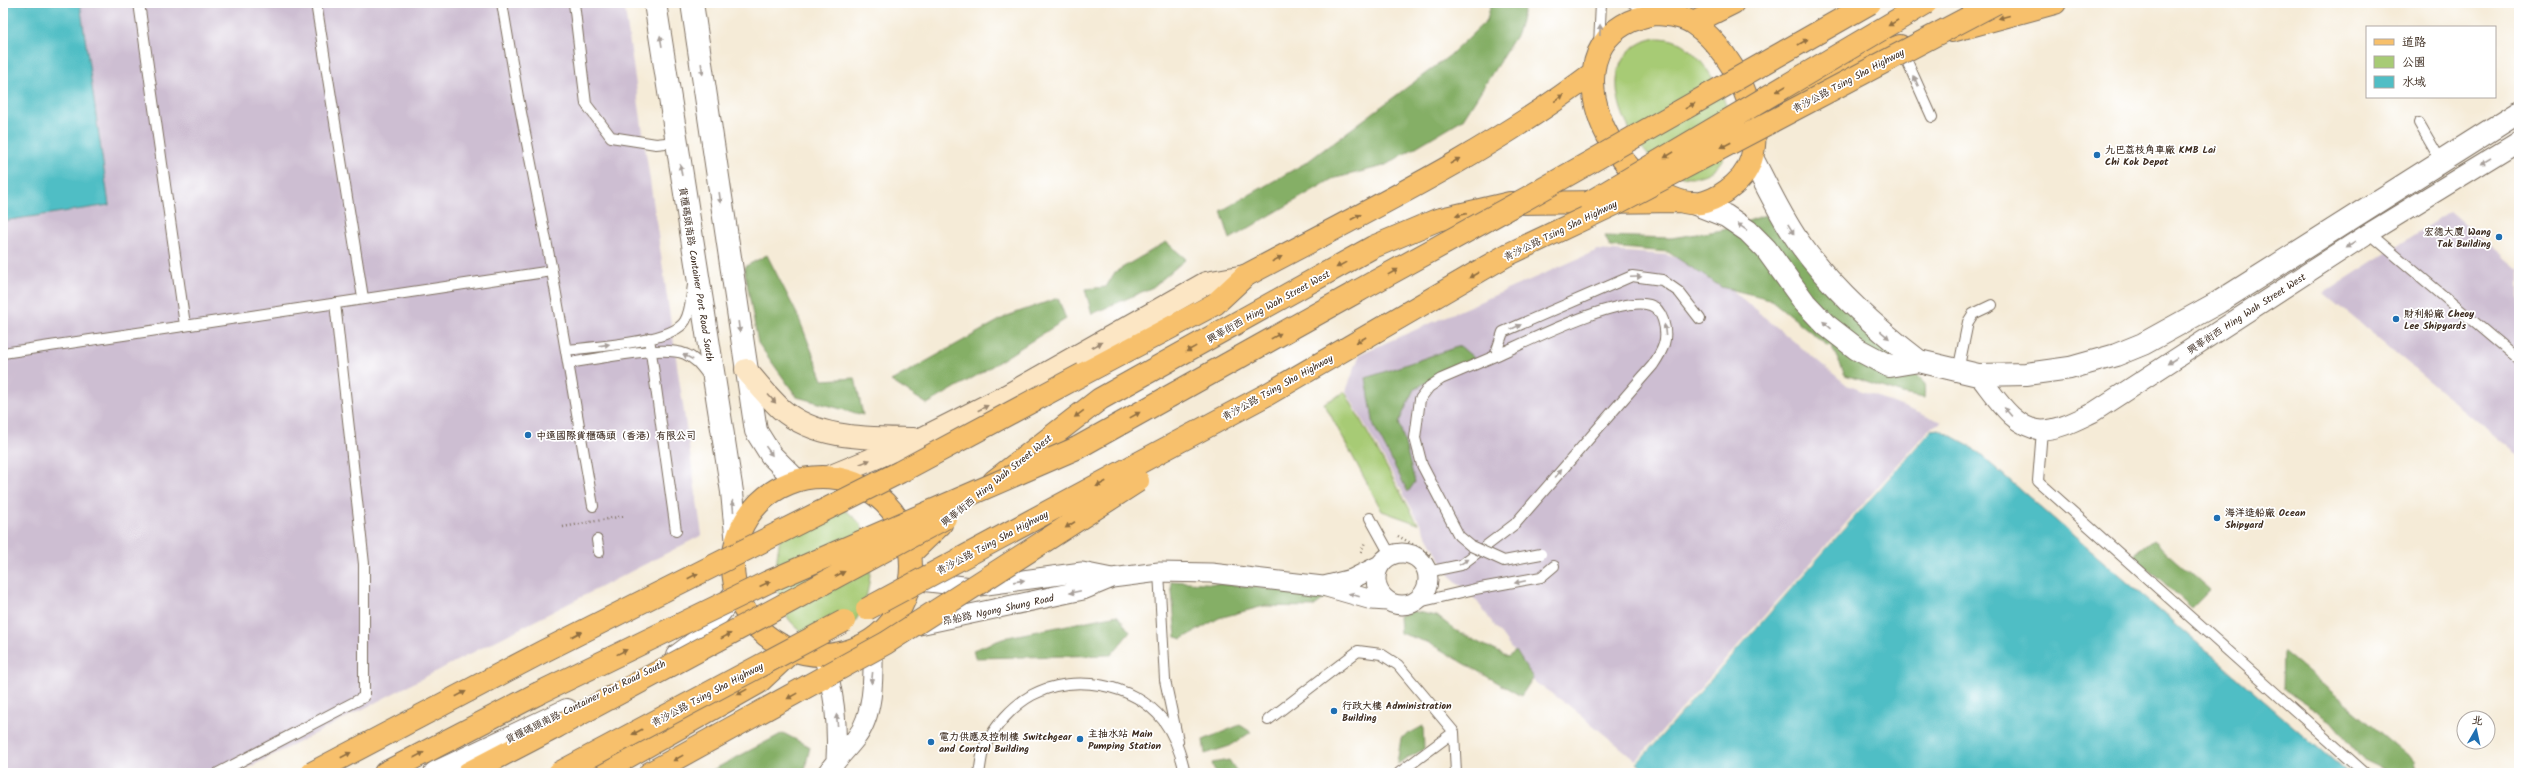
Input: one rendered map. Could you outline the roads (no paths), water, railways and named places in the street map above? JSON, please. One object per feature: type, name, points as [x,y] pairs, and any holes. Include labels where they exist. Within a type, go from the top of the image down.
[{"type":"main road","points":[[1693,23],[1734,3]]},
{"type":"main road","points":[[468,773],[1077,448],[1527,198],[1870,3]]},
{"type":"main road","points":[[1508,255],[1610,189],[1926,3]]},
{"type":"main road","name":"青沙公路 Tsing Sha Highway","points":[[559,773],[1268,394],[1508,255],[1617,203],[1996,3]]},
{"type":"main road","points":[[1753,151],[1790,106],[1820,82],[1856,62],[1900,46],[2055,3]]},
{"type":"main road","points":[[1656,14],[1682,18],[1693,23],[1713,41],[1734,72],[1746,97],[1753,121],[1753,151],[1746,171],[1735,184],[1722,194],[1705,202],[1687,202],[1659,192],[1638,178],[1622,160],[1595,106],[1592,91],[1595,65],[1608,39],[1619,28],[1642,17],[1656,14]]},
{"type":"main road","points":[[312,773],[544,650],[900,472],[1215,304],[1245,276],[1421,181],[1527,120],[1595,65]]},
{"type":"main road","name":"興華街西 Hing Wah Street West","points":[[911,553],[934,530],[1033,448],[1100,399],[1373,247],[1437,220],[1510,203],[1687,202]]},
{"type":"main road","points":[[829,476],[858,484],[883,500],[902,524],[911,553],[911,580],[901,608],[877,636],[858,648],[823,655],[793,650],[772,640],[754,624],[741,605],[736,592],[734,568],[737,545],[751,514],[761,499],[772,491],[796,480],[829,476],[921,439],[1008,395],[1206,283],[1245,276]]},
{"type":"main road","points":[[746,370],[781,409],[813,429],[848,435],[921,439]]},
{"type":"main road","points":[[650,773],[886,643],[1138,481],[1268,394]]},
{"type":"main road","points":[[385,773],[537,694],[768,582],[1077,448]]},
{"type":"main road","points":[[599,773],[758,683],[793,650]]},
{"type":"street","name":"貨櫃碼頭南路 Container Port Road South","points":[[655,3],[732,492],[737,545]]},
{"type":"street","points":[[692,3],[756,431],[771,455],[796,480]]},
{"type":"street","name":"興華街西 Hing Wah Street West","points":[[1753,151],[1777,206],[1815,264],[1856,309],[1885,336],[1919,361],[1968,373],[2051,371],[2116,355],[2143,344],[2219,302],[2519,112]]},
{"type":"street","name":"興華街西 Hing Wah Street West","points":[[2042,430],[2067,424],[2092,413],[2369,233],[2519,141]]},
{"type":"street","name":"興華街西 Hing Wah Street West","points":[[1687,202],[1726,216],[1748,231],[1766,250],[1805,303],[1826,326],[1857,349],[1889,366],[1919,361]]},
{"type":"street","points":[[1968,373],[2011,416],[2042,430]]},
{"type":"street","name":"昂船路 Ngong Shung Road","points":[[1323,586],[1352,579],[1385,561],[1408,554],[1431,564]]},
{"type":"street","points":[[1385,561],[1376,580],[1377,588],[1387,601]]},
{"type":"street","points":[[1410,604],[1418,601],[1427,588],[1431,564]]},
{"type":"street","name":"昂船路 Ngong Shung Road","points":[[911,580],[972,587],[1082,572],[1112,578]]},
{"type":"street","name":"昂船路 Ngong Shung Road","points":[[877,636],[1083,590],[1112,578],[1159,572],[1212,573],[1323,586],[1372,600],[1387,601],[1402,606],[1410,604]]},
{"type":"street","name":"貨櫃碼頭南路 Container Port Road South","points":[[435,773],[666,663],[697,642],[736,592]]},
{"type":"street","points":[[831,766],[857,738],[866,720],[877,636]]},
{"type":"street","points":[[823,655],[834,690],[838,730],[831,766]]},
{"type":"lane","points":[[139,3],[185,325]]},
{"type":"lane","points":[[316,3],[363,298]]},
{"type":"lane","points":[[502,3],[518,97],[552,271],[593,506]]},
{"type":"lane","points":[[574,3],[586,104],[611,137],[656,144],[676,142]]},
{"type":"lane","points":[[1595,65],[1601,3]]},
{"type":"lane","points":[[1633,3],[1656,14]]},
{"type":"lane","points":[[1900,46],[1932,117]]},
{"type":"lane","points":[[2418,123],[2441,162]]},
{"type":"lane","points":[[2369,233],[2519,360]]},
{"type":"lane","points":[[566,350],[664,336],[677,329],[685,321],[688,312],[696,265]]},
{"type":"lane","points":[[3,353],[363,298],[552,271]]},
{"type":"lane","points":[[1495,356],[1503,332],[1632,276],[1662,280],[1679,292],[1700,319]]},
{"type":"lane","points":[[218,773],[364,697],[364,564],[335,303]]},
{"type":"lane","points":[[1431,564],[1462,565],[1480,551],[1515,524],[1653,365],[1666,343],[1666,328],[1661,313],[1650,305],[1630,304],[1609,307],[1441,379],[1429,387],[1420,399],[1416,431],[1422,465],[1459,536],[1480,551],[1504,561],[1541,554]]},
{"type":"lane","points":[[1968,373],[1968,322],[1973,314],[1992,305]]},
{"type":"lane","points":[[649,338],[676,531]]},
{"type":"lane","points":[[568,363],[666,350],[685,354],[697,362],[715,384]]},
{"type":"lane","points":[[2042,430],[2038,480],[2365,773]]},
{"type":"lane","points":[[1370,518],[1385,561]]},
{"type":"lane","points":[[597,540],[599,552]]},
{"type":"lane","points":[[1410,604],[1475,589],[1540,577],[1554,566]]},
{"type":"lane","points":[[1159,572],[1165,680],[1185,773]]},
{"type":"lane","points":[[1268,720],[1358,651],[1381,654],[1398,665],[1454,732],[1456,773]]},
{"type":"lane","points":[[979,773],[984,747],[1003,718],[1032,695],[1066,684],[1102,685],[1135,697],[1162,720],[1193,773]]},
{"type":"lane","points":[[1399,773],[1454,732]]},
{"type":"water","points":[[3,3],[80,3],[109,205],[3,221]]},
{"type":"water","points":[[1939,429],[1969,445],[2347,773],[1648,773],[1637,763],[1931,430]]},
{"type":"place","name":"九巴荔枝角車廠 KMB Lai Chi Kok Depot","points":[[2097,155]]},
{"type":"place","name":"宏德大廈 Wang Tak Building","points":[[2499,237]]},
{"type":"place","name":"財利船廠 Cheoy Lee Shipyards","points":[[2396,319]]},
{"type":"place","name":"中遠國際貨櫃碼頭（香港）有限公司","points":[[528,435]]},
{"type":"place","name":"海洋造船廠 Ocean Shipyard","points":[[2217,518]]},
{"type":"place","name":"行政大樓 Administration Building","points":[[1334,711]]},
{"type":"place","name":"主抽水站 Main Pumping Station","points":[[1080,739]]},
{"type":"place","name":"電力供應及控制樓 Switchgear and Control Building","points":[[931,742]]}]
